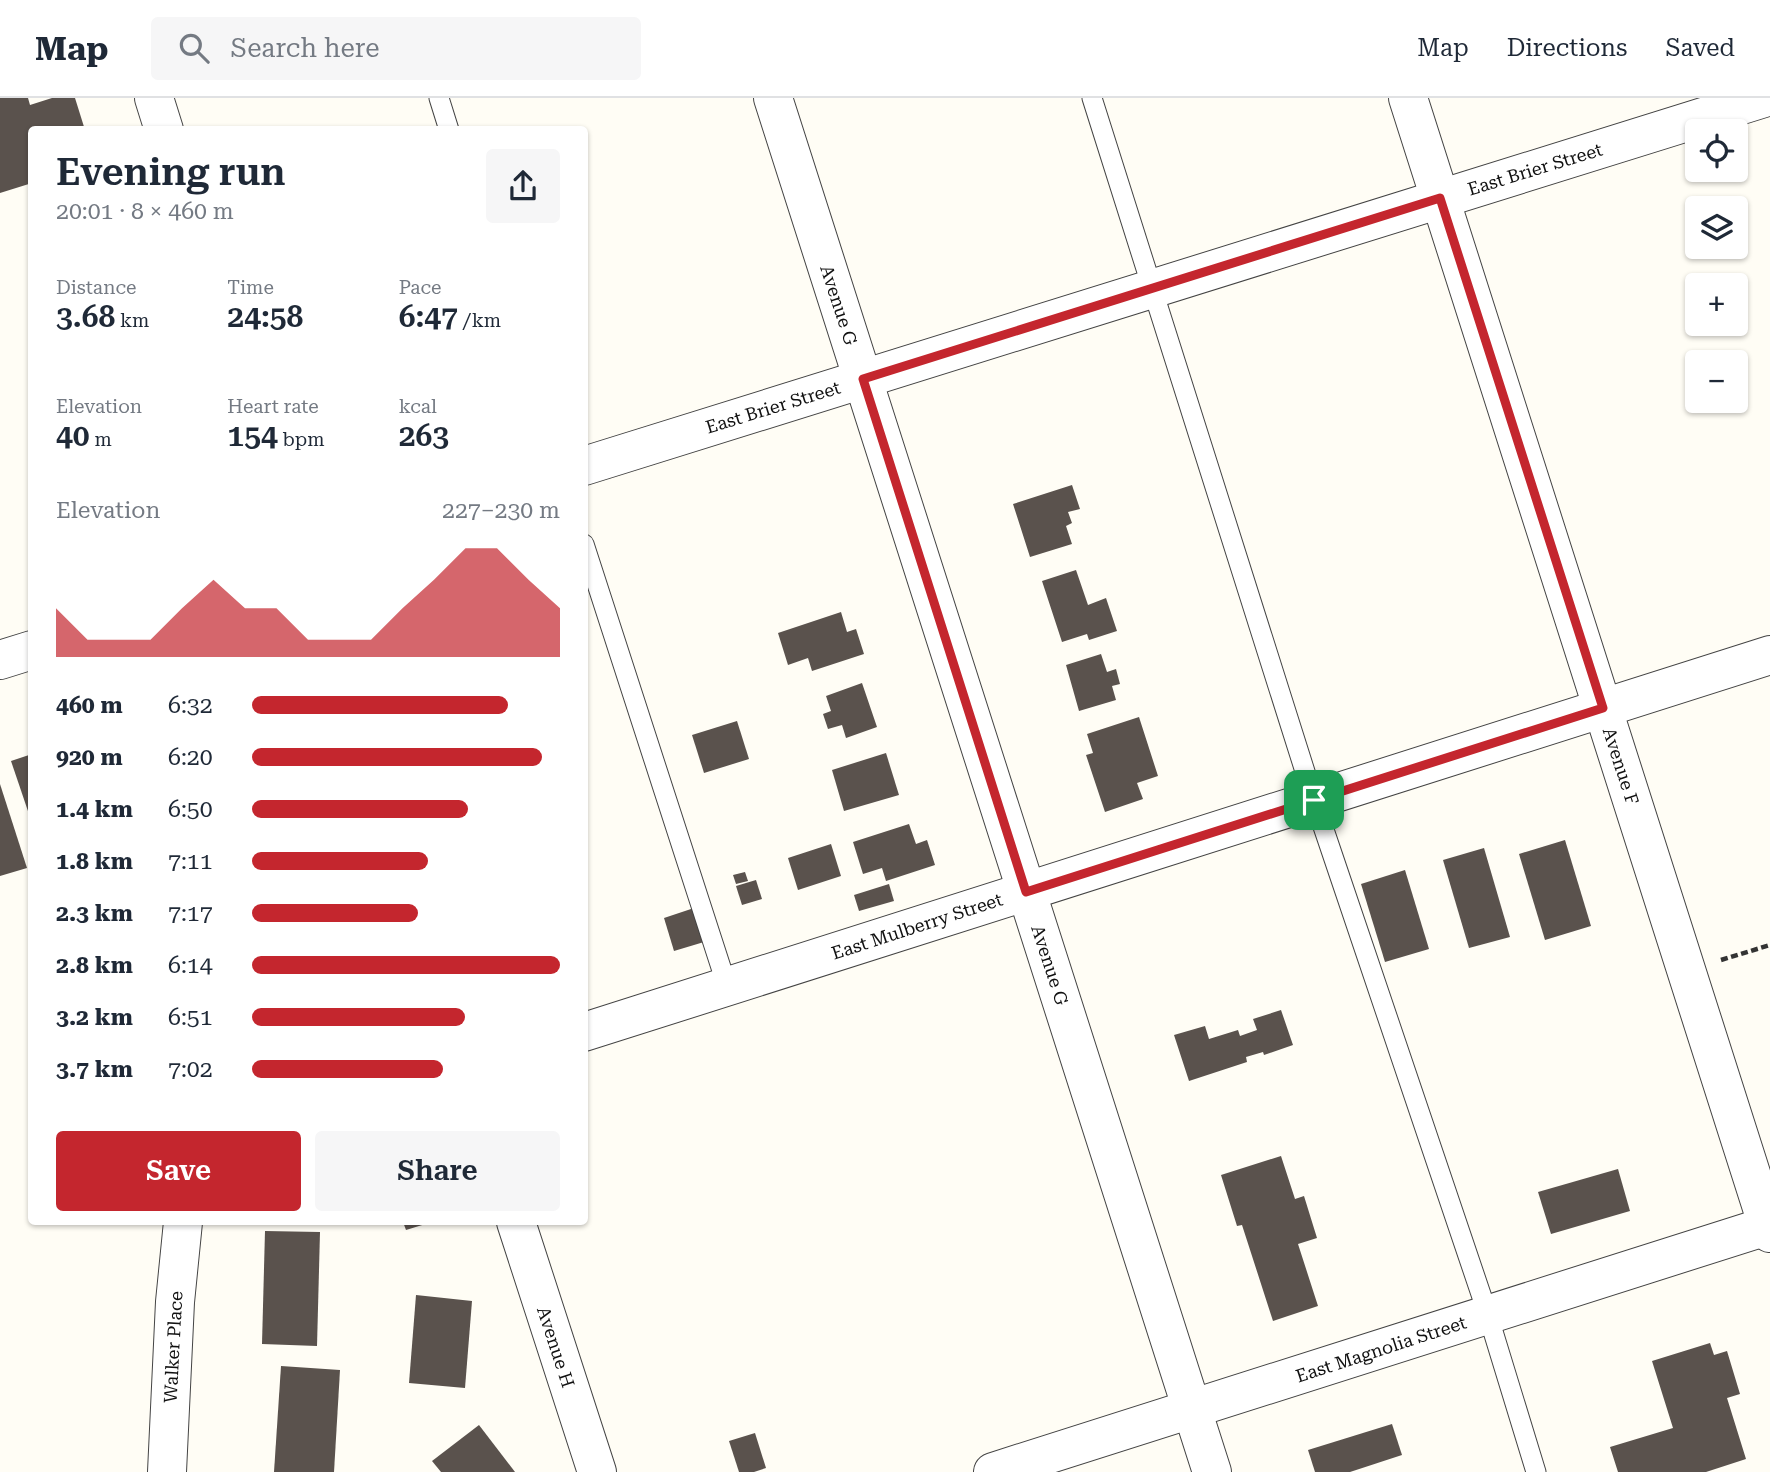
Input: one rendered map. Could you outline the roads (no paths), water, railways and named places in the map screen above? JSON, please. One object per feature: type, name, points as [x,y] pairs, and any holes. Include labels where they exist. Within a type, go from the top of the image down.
[{"type":"street","points":[[154,98],[163,126]]},
{"type":"street","name":"Avenue G","points":[[773,98],[1212,1472]]},
{"type":"street","name":"Avenue F","points":[[1408,98],[1769,1228]]},
{"type":"street","name":"East Brier Street","points":[[588,465],[1740,102]]},
{"type":"street","points":[[0,660],[28,651]]},
{"type":"street","name":"East Mulberry Street","points":[[588,1031],[1770,655]]},
{"type":"street","name":"Walker Place","points":[[167,1472],[175,1302],[183,1225]]},
{"type":"street","name":"Avenue H","points":[[517,1225],[597,1472]]},
{"type":"street","name":"East Magnolia Street","points":[[993,1472],[1769,1228]]},
{"type":"lane","points":[[439,98],[448,126]]},
{"type":"lane","points":[[1092,98],[1314,800],[1488,1315],[1536,1472]]},
{"type":"lane","points":[[588,556],[727,986]]}]
